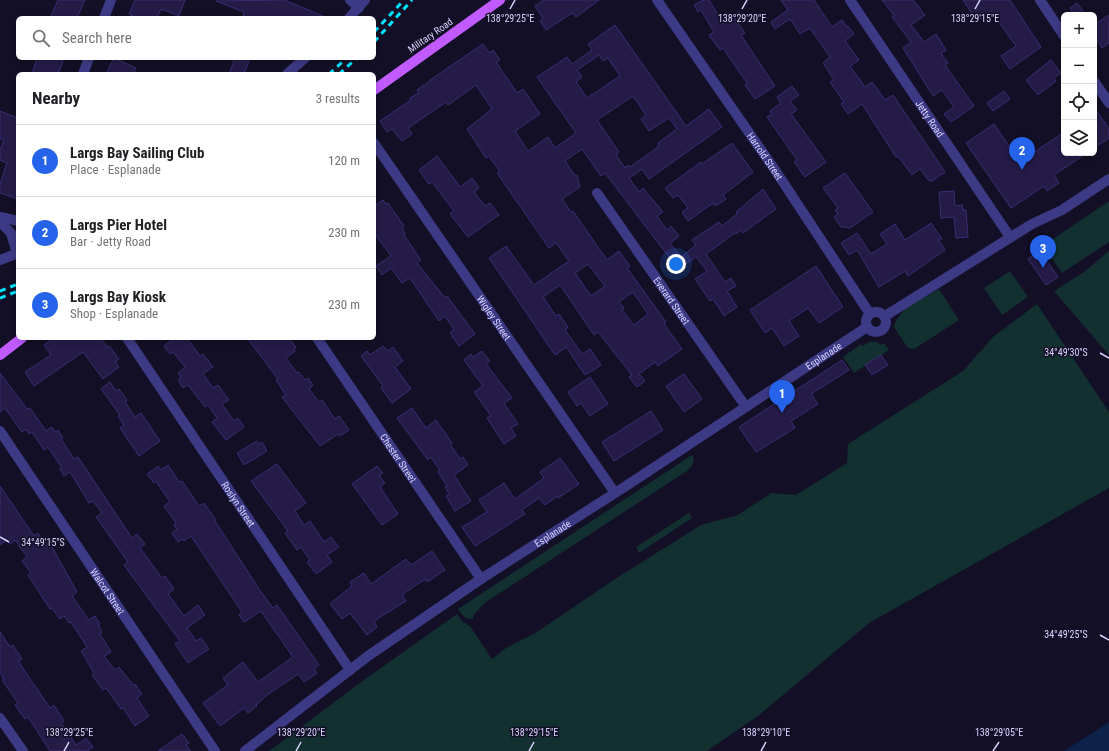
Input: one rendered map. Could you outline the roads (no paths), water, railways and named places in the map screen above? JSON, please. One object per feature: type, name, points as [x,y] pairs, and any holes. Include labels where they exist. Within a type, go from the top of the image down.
[{"type":"main road","name":"Military Road","points":[[376,89],[500,0]]},
{"type":"main road","points":[[0,355],[19,340]]},
{"type":"street","points":[[105,16],[111,0]]},
{"type":"street","points":[[350,0],[362,4],[350,16]]},
{"type":"street","name":"Harrold Street","points":[[657,0],[775,170],[870,314]]},
{"type":"street","name":"Jetty Road","points":[[850,0],[1010,237]]},
{"type":"street","points":[[1040,0],[1061,32]]},
{"type":"street","points":[[84,72],[88,60]]},
{"type":"street","points":[[289,72],[303,60]]},
{"type":"street","points":[[1096,84],[1109,103]]},
{"type":"street","name":"Wigley Street","points":[[376,146],[615,493]]},
{"type":"street","points":[[885,316],[1010,237],[1032,224],[1062,210],[1109,179]]},
{"type":"street","name":"Everard Street","points":[[597,194],[746,407]]},
{"type":"street","points":[[0,217],[16,221]]},
{"type":"street","points":[[0,222],[10,233],[16,250]]},
{"type":"street","points":[[0,260],[16,253]]},
{"type":"street","points":[[879,312],[885,316],[886,325],[881,332],[874,332],[867,327],[866,319],[870,314],[879,312]]},
{"type":"street","name":"Esplanade","points":[[245,751],[350,670],[481,579],[615,493],[867,327]]},
{"type":"street","name":"Roslyn Street","points":[[128,340],[350,670]]},
{"type":"street","name":"Chester Street","points":[[318,340],[481,579]]},
{"type":"street","name":"Walcot Street","points":[[0,431],[215,751]]},
{"type":"street","points":[[0,718],[22,751]]},
{"type":"water","points":[[1109,722],[1109,751],[1064,751]]},
{"type":"railway","points":[[376,30],[404,0]]},
{"type":"railway","points":[[376,40],[412,0]]},
{"type":"railway","points":[[331,72],[345,60]]},
{"type":"railway","points":[[341,72],[355,60]]},
{"type":"railway","points":[[0,291],[16,285]]},
{"type":"railway","points":[[0,298],[16,292]]},
{"type":"place","name":"Largs Pier Hotel","points":[[1022,170]]},
{"type":"place","name":"Largs Bay Kiosk","points":[[1043,268]]},
{"type":"place","name":"Largs Bay Sailing Club","points":[[782,413]]}]
